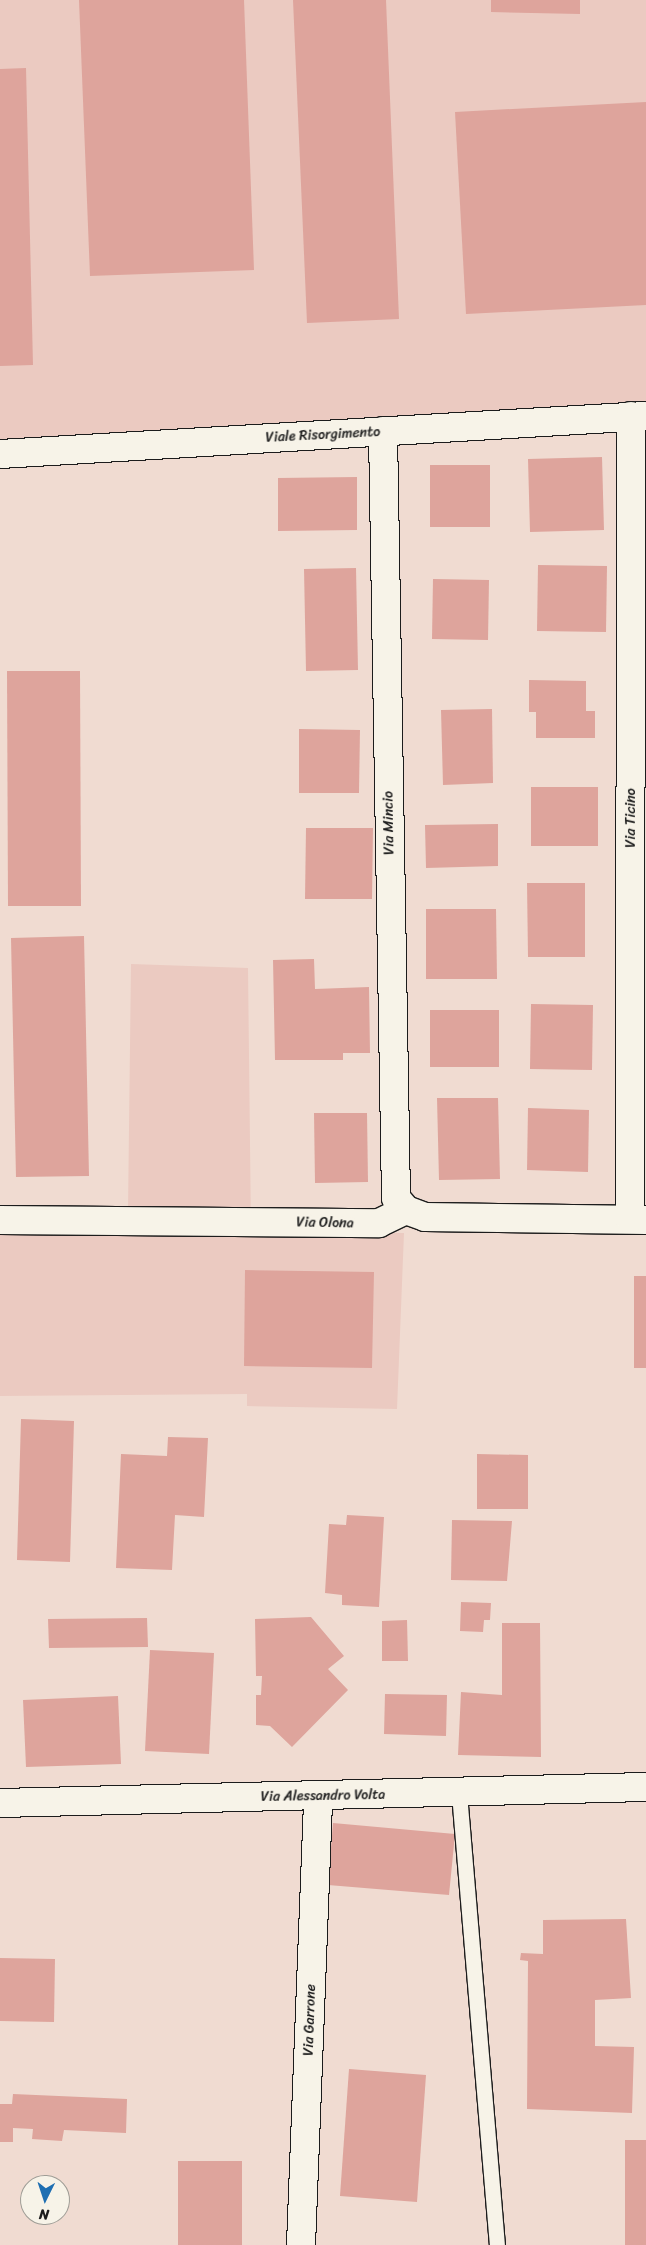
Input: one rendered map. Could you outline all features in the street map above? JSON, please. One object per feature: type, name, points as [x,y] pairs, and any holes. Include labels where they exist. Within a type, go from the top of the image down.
[{"type":"street","name":"Viale Risorgimento","points":[[0,454],[638,416]]},
{"type":"street","name":"Via Ticino","points":[[638,416],[638,1219]]},
{"type":"street","name":"Via Mincio","points":[[383,431],[393,1185],[406,1210]]},
{"type":"street","points":[[406,1210],[425,1217],[638,1219]]},
{"type":"street","name":"Via Olona","points":[[0,1220],[379,1223],[406,1210]]},
{"type":"street","name":"Via Alessandro Volta","points":[[0,1803],[646,1787]]},
{"type":"street","name":"Via Garrone","points":[[301,2245],[318,1796]]},
{"type":"lane","points":[[459,1793],[497,2245]]},
{"type":"shaded area","points":[[0,0],[646,0],[646,405],[0,443]]},
{"type":"shaded area","points":[[131,964],[248,968],[251,1231],[404,1233],[397,1409],[247,1406],[247,1394],[0,1396],[0,1211],[128,1211]]},
{"type":"building","points":[[79,0],[244,0],[254,270],[90,276]]},
{"type":"building","points":[[293,0],[386,0],[399,319],[307,323]]},
{"type":"building","points":[[491,0],[580,0],[580,14],[491,12]]},
{"type":"building","points":[[26,68],[33,365],[0,366],[0,69]]},
{"type":"building","points":[[646,102],[646,305],[466,314],[455,112]]},
{"type":"building","points":[[602,457],[604,530],[530,532],[528,459]]},
{"type":"building","points":[[430,465],[490,465],[490,527],[430,527]]},
{"type":"building","points":[[357,477],[357,530],[278,531],[278,478]]},
{"type":"building","points":[[538,565],[607,566],[606,632],[537,631]]},
{"type":"building","points":[[356,568],[358,670],[306,671],[304,569]]},
{"type":"building","points":[[433,579],[489,580],[488,640],[432,639]]},
{"type":"building","points":[[7,671],[80,671],[81,906],[8,906]]},
{"type":"building","points":[[529,680],[586,681],[586,711],[595,711],[595,738],[536,738],[536,712],[529,712]]},
{"type":"building","points":[[492,709],[493,783],[443,785],[441,710]]},
{"type":"building","points":[[299,729],[360,730],[359,793],[299,793]]},
{"type":"building","points":[[531,787],[598,787],[598,846],[531,846]]},
{"type":"building","points":[[498,824],[498,866],[426,868],[425,825]]},
{"type":"building","points":[[306,828],[373,828],[372,899],[305,899]]},
{"type":"building","points":[[527,883],[585,883],[585,957],[528,957]]},
{"type":"building","points":[[426,909],[496,909],[497,979],[426,979]]},
{"type":"building","points":[[84,936],[89,1176],[16,1177],[11,938]]},
{"type":"building","points":[[314,959],[315,989],[369,987],[370,1053],[343,1053],[343,1060],[275,1060],[273,960]]},
{"type":"building","points":[[531,1004],[593,1005],[592,1070],[530,1069]]},
{"type":"building","points":[[430,1010],[499,1010],[499,1067],[430,1067]]},
{"type":"building","points":[[437,1098],[498,1098],[500,1179],[439,1180]]},
{"type":"building","points":[[528,1108],[589,1110],[588,1172],[527,1170]]},
{"type":"building","points":[[314,1113],[367,1113],[368,1182],[315,1183]]},
{"type":"building","points":[[245,1270],[374,1272],[372,1368],[244,1366]]},
{"type":"building","points":[[634,1276],[646,1276],[646,1368],[634,1368]]},
{"type":"building","points":[[21,1419],[74,1421],[70,1562],[17,1560]]},
{"type":"building","points":[[168,1437],[208,1438],[204,1517],[175,1515],[172,1570],[116,1568],[121,1454],[167,1456]]},
{"type":"building","points":[[477,1454],[528,1455],[528,1509],[477,1509]]},
{"type":"building","points":[[347,1515],[384,1517],[379,1607],[342,1605],[342,1595],[325,1593],[329,1524],[346,1525]]},
{"type":"building","points":[[452,1520],[512,1521],[507,1581],[451,1580]]},
{"type":"building","points":[[461,1602],[491,1603],[490,1620],[484,1620],[483,1632],[460,1631]]},
{"type":"building","points":[[311,1617],[344,1656],[328,1669],[348,1690],[292,1747],[270,1726],[256,1725],[256,1695],[261,1695],[262,1676],[256,1676],[255,1619]]},
{"type":"building","points":[[147,1618],[148,1647],[49,1648],[48,1619]]},
{"type":"building","points":[[407,1620],[408,1661],[382,1661],[382,1621]]},
{"type":"building","points":[[502,1623],[540,1623],[541,1757],[458,1755],[461,1692],[502,1695]]},
{"type":"building","points":[[150,1650],[214,1653],[209,1754],[145,1751]]},
{"type":"building","points":[[385,1694],[447,1695],[446,1736],[384,1734]]},
{"type":"building","points":[[118,1696],[121,1764],[26,1767],[23,1700]]},
{"type":"building","points":[[333,1823],[455,1834],[449,1895],[328,1885]]},
{"type":"building","points":[[626,1919],[631,1998],[595,2000],[595,2046],[634,2047],[632,2113],[527,2109],[528,1961],[520,1960],[521,1953],[543,1954],[543,1920]]},
{"type":"building","points":[[0,1958],[55,1959],[54,2022],[0,2021]]},
{"type":"building","points":[[349,2069],[426,2075],[417,2202],[340,2196]]},
{"type":"building","points":[[13,2094],[127,2099],[126,2133],[64,2130],[62,2141],[32,2139],[33,2129],[13,2128],[13,2142],[0,2142],[0,2104],[12,2104]]},
{"type":"building","points":[[625,2140],[646,2140],[646,2245],[625,2245]]},
{"type":"building","points":[[178,2161],[242,2161],[242,2245],[178,2245]]}]
